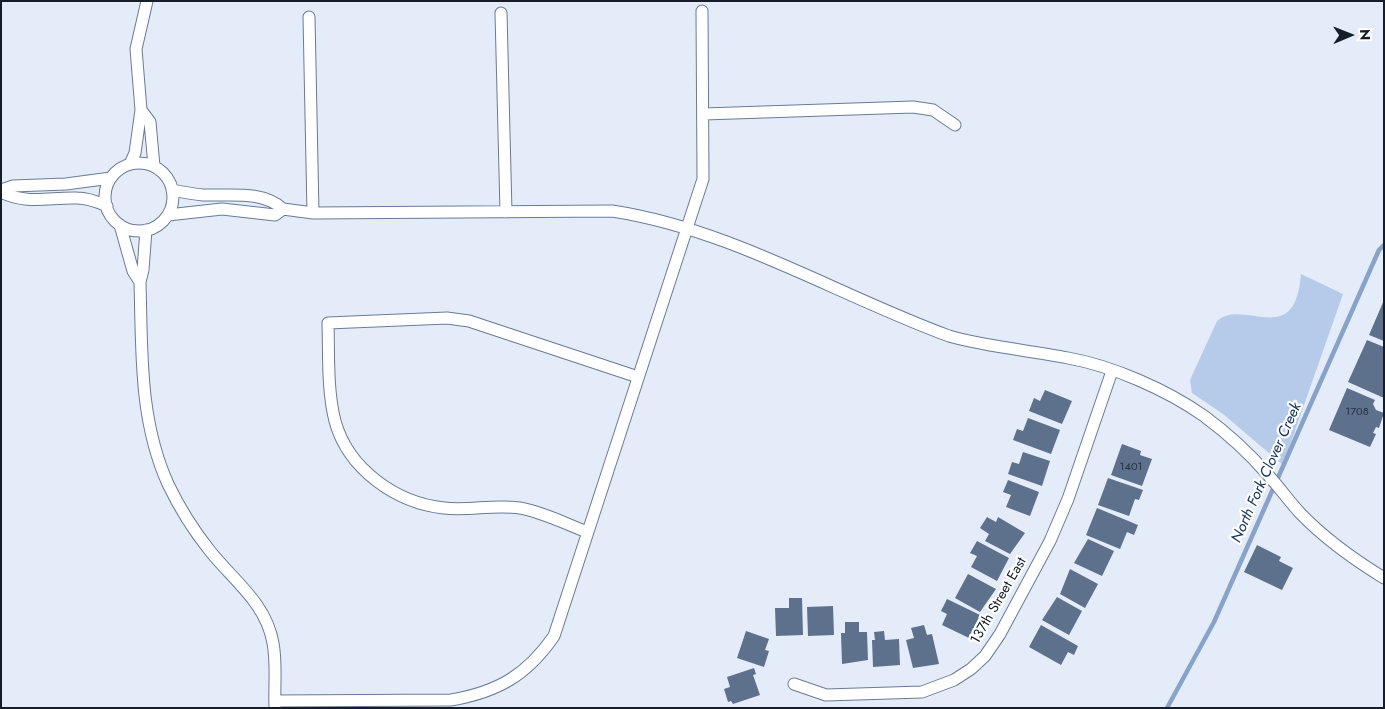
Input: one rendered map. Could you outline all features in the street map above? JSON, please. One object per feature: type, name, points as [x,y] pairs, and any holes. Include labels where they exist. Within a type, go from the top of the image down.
[{"type":"street","points":[[130,164],[137,143],[137,124],[141,110],[136,49],[147,1]]},
{"type":"street","points":[[146,230],[143,270],[140,282],[142,379],[145,408],[153,443],[168,483],[183,512],[210,550],[249,593],[267,622],[273,643],[275,704],[452,700],[477,696],[494,690],[512,680],[529,666],[544,651],[554,636],[638,377],[689,228],[703,179],[702,11]]},
{"type":"street","points":[[501,13],[506,212]]},
{"type":"street","points":[[309,17],[313,213]]},
{"type":"street","points":[[704,114],[913,107],[932,110],[955,125]]},
{"type":"street","points":[[141,110],[150,122],[154,166]]},
{"type":"street","points":[[1,191],[13,186],[66,184],[111,178],[130,164],[139,163],[154,166],[167,177],[173,197],[168,214]]},
{"type":"street","points":[[111,178],[106,189],[107,206],[109,212],[120,225],[133,271],[140,282]]},
{"type":"street","points":[[172,190],[203,195],[246,195],[276,203],[283,210]]},
{"type":"street","points":[[1,191],[13,198],[24,200],[42,201],[77,198],[107,206]]},
{"type":"street","points":[[120,225],[137,230],[146,230],[168,214],[222,209],[275,215],[283,210],[313,213],[612,211],[638,215],[689,228],[949,336],[992,346],[1069,358],[1112,371],[1150,386],[1204,417],[1248,453],[1299,512],[1350,558],[1384,578]]},
{"type":"street","points":[[587,532],[522,508],[503,506],[445,508],[428,506],[395,493],[380,484],[351,454],[335,421],[328,323],[447,318],[469,321],[638,377]]},
{"type":"street","name":"137th Street East","points":[[794,684],[826,695],[922,692],[954,680],[971,669],[985,656],[1000,634],[1050,541],[1068,499],[1112,371]]},
{"type":"shaded area","points":[[1301,274],[1343,294],[1283,465],[1223,414],[1192,393],[1190,380],[1217,321],[1228,315],[1279,316],[1289,310],[1297,297]]},
{"type":"building","points":[[1384,300],[1384,341],[1369,335]]},
{"type":"building","points":[[1367,340],[1384,347],[1384,398],[1348,382]]},
{"type":"building","points":[[1347,388],[1375,400],[1373,404],[1376,410],[1384,413],[1379,428],[1376,427],[1373,433],[1376,434],[1370,447],[1329,430]]},
{"type":"building","points":[[1045,390],[1072,401],[1062,424],[1029,411],[1034,398],[1040,401]]},
{"type":"building","points":[[1028,418],[1060,430],[1051,454],[1013,440],[1017,429],[1023,431]]},
{"type":"building","points":[[1122,444],[1141,451],[1140,455],[1152,459],[1142,486],[1111,475]]},
{"type":"building","points":[[1023,452],[1050,461],[1042,486],[1008,474],[1012,462],[1019,464]]},
{"type":"building","points":[[1108,478],[1143,490],[1139,500],[1135,499],[1129,516],[1098,505]]},
{"type":"building","points":[[1008,480],[1039,492],[1030,516],[1006,507],[1011,495],[1003,492]]},
{"type":"building","points":[[1097,508],[1138,525],[1134,535],[1127,532],[1120,549],[1086,535]]},
{"type":"building","points":[[987,517],[996,522],[998,517],[1025,533],[1010,554],[985,541],[989,534],[980,528]]},
{"type":"building","points":[[1088,539],[1114,551],[1102,576],[1074,563]]},
{"type":"building","points":[[977,541],[1009,558],[997,581],[971,567],[977,556],[970,553]]},
{"type":"building","points":[[1257,545],[1281,557],[1279,561],[1293,568],[1282,590],[1244,572]]},
{"type":"building","points":[[1070,569],[1098,584],[1085,608],[1060,594]]},
{"type":"building","points":[[968,574],[996,589],[980,612],[955,598]]},
{"type":"building","points":[[1057,597],[1082,611],[1069,635],[1042,620]]},
{"type":"building","points":[[789,598],[802,598],[803,635],[776,636],[775,608],[789,608]]},
{"type":"building","points":[[947,599],[980,615],[969,638],[942,625],[947,614],[941,611]]},
{"type":"building","points":[[833,606],[834,635],[808,636],[807,607]]},
{"type":"building","points":[[845,622],[859,622],[859,632],[867,632],[868,660],[842,664],[841,633],[845,633]]},
{"type":"building","points":[[924,625],[927,635],[932,634],[939,664],[913,668],[906,640],[914,638],[911,628]]},
{"type":"building","points":[[1041,625],[1078,646],[1074,655],[1068,652],[1061,665],[1029,647]]},
{"type":"building","points":[[746,631],[769,639],[765,650],[769,651],[764,667],[737,658]]},
{"type":"building","points":[[884,631],[885,640],[899,639],[900,665],[873,667],[872,640],[875,640],[874,632]]},
{"type":"building","points":[[754,668],[756,674],[753,675],[760,695],[733,704],[731,701],[728,702],[724,689],[730,687],[727,677]]},
{"type":"waterway","name":"North Fork Clover Creek","points":[[1167,708],[1214,622],[1379,250],[1384,245]]}]
